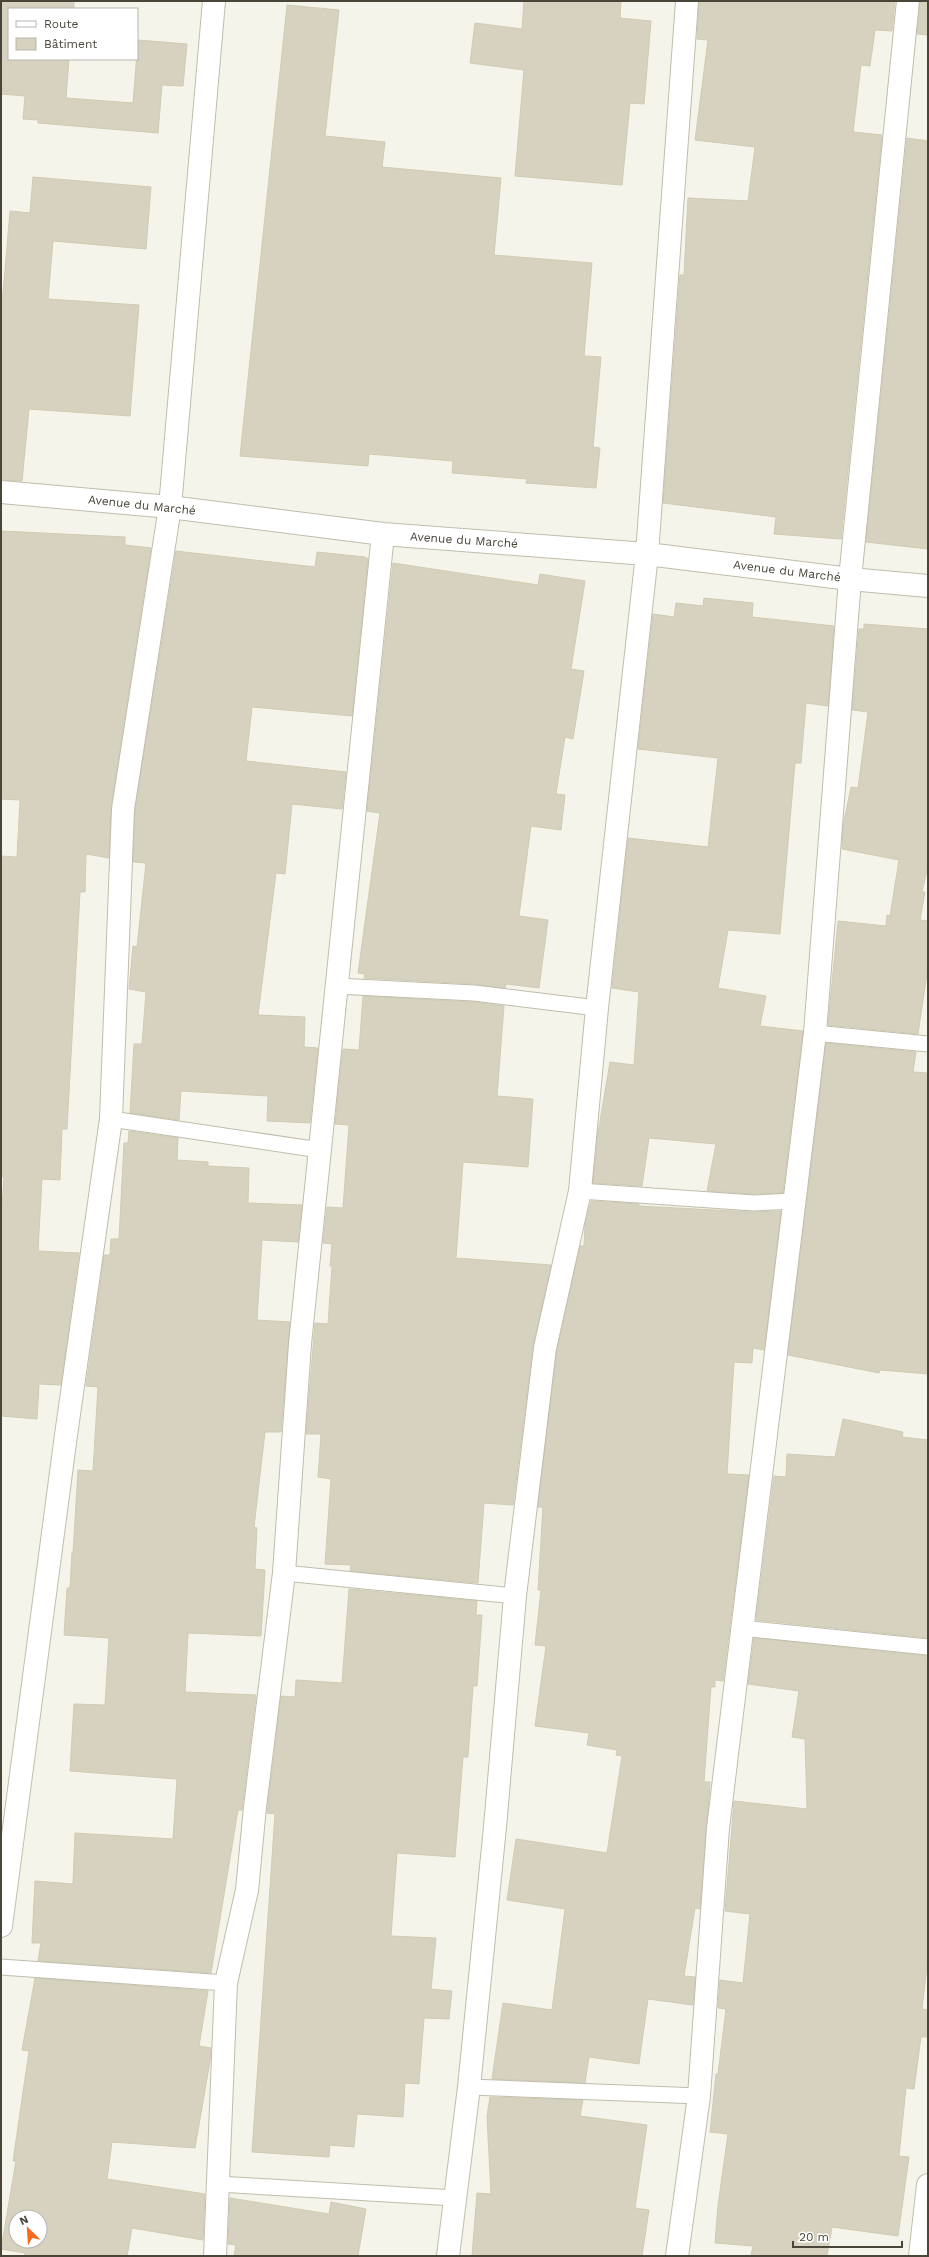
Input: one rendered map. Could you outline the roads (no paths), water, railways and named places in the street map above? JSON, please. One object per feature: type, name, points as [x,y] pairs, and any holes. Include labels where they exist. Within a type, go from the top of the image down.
[{"type":"street","points":[[1,1926],[66,1435],[111,1119],[123,809],[170,507],[214,1]]},
{"type":"street","points":[[448,2256],[468,2087],[495,1828],[515,1596],[545,1348],[580,1191],[597,1008],[647,554],[687,1]]},
{"type":"street","points":[[677,2256],[699,2096],[718,1828],[741,1628],[815,1033],[850,579],[908,1]]},
{"type":"street","name":"Avenue du Marché","points":[[1,492],[170,507],[383,534],[647,554],[850,579],[928,586]]},
{"type":"street","points":[[215,2256],[226,1983],[247,1890],[255,1807],[284,1573],[300,1344],[383,534]]},
{"type":"street","points":[[920,2256],[928,2185]]},
{"type":"lane","points":[[336,986],[474,993],[597,1008]]},
{"type":"lane","points":[[815,1033],[928,1044]]},
{"type":"lane","points":[[111,1119],[320,1150]]},
{"type":"lane","points":[[580,1191],[754,1203],[795,1201]]},
{"type":"lane","points":[[284,1573],[515,1596]]},
{"type":"lane","points":[[741,1628],[928,1646]]},
{"type":"lane","points":[[1,1967],[226,1983]]},
{"type":"lane","points":[[468,2087],[699,2096]]},
{"type":"lane","points":[[218,2184],[455,2198]]}]
